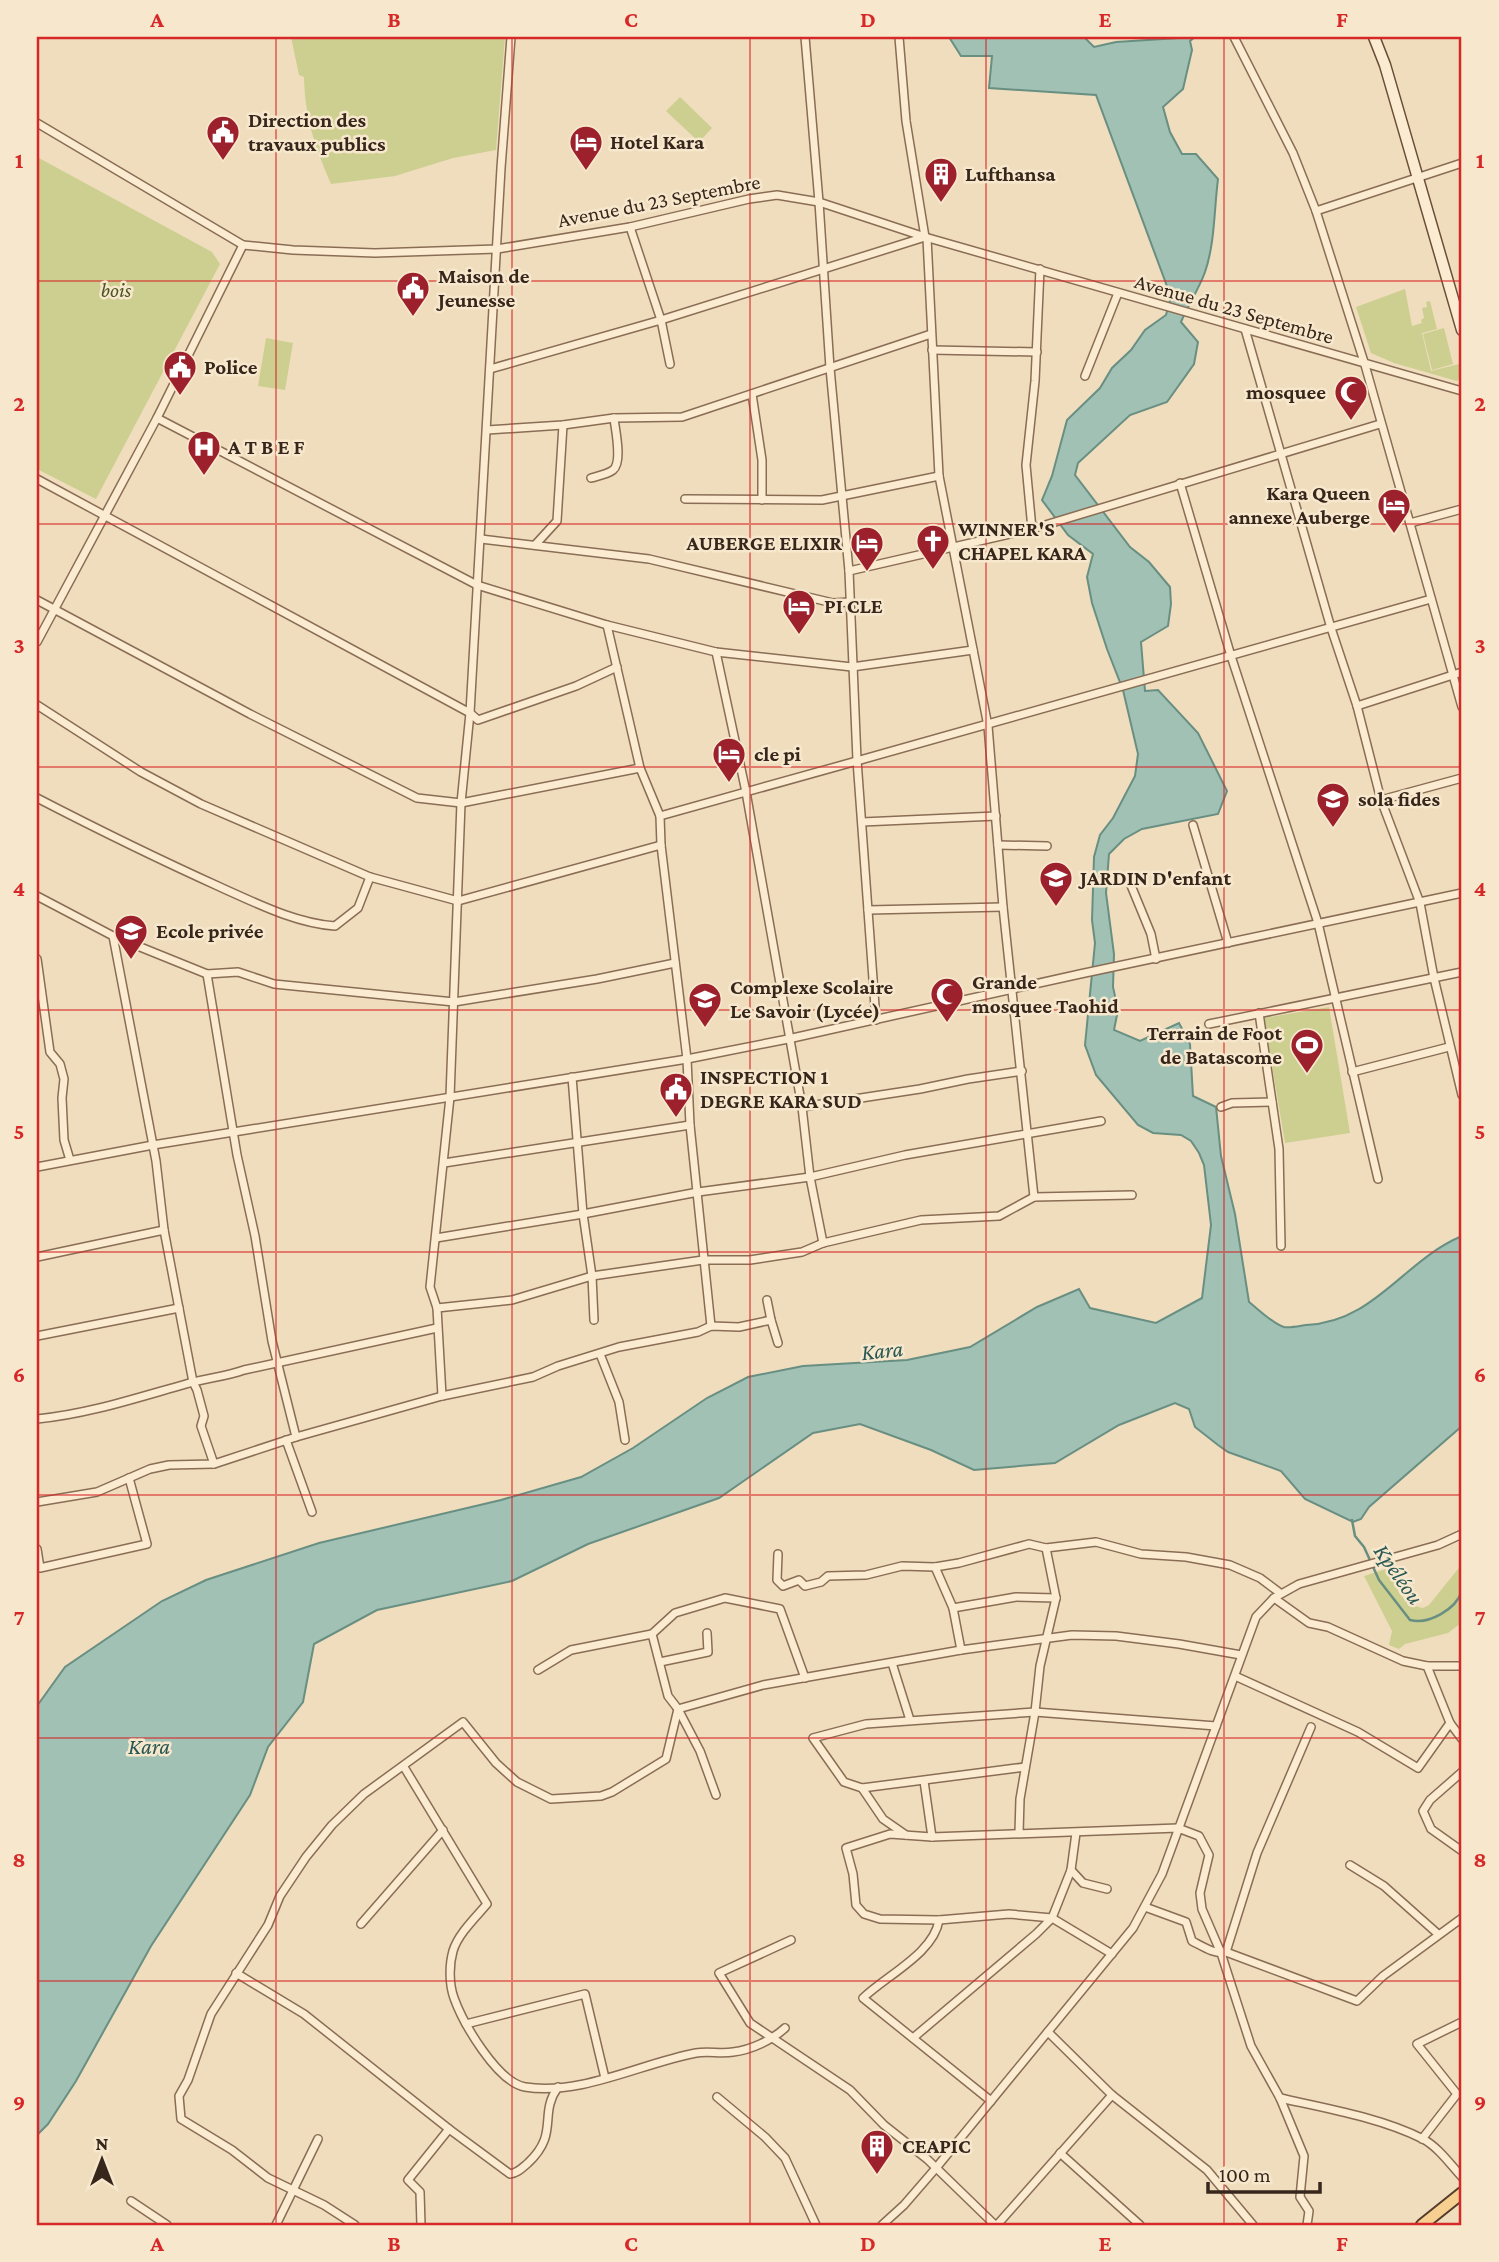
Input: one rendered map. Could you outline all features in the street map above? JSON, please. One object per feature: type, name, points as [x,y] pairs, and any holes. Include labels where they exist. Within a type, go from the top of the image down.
[{"type":"main road","points":[[1374,37],[1385,65],[1462,330]]},
{"type":"main road","points":[[1422,2225],[1462,2193]]},
{"type":"street","points":[[442,1396],[437,1308],[430,1287],[450,1097],[461,803],[470,713],[511,37]]},
{"type":"street","points":[[805,37],[830,368],[849,571],[857,760],[876,1020]]},
{"type":"street","points":[[899,37],[906,121],[926,237],[939,476],[988,726],[1003,907],[1034,1197]]},
{"type":"street","points":[[1234,37],[1293,153],[1316,211],[1364,365],[1431,599],[1458,674],[1462,707]]},
{"type":"street","name":"Avenue du 23 Septembre","points":[[37,123],[243,244],[293,250],[376,253],[497,249],[630,227],[777,195],[819,202],[926,237],[1462,391]]},
{"type":"street","points":[[1316,211],[1462,163]]},
{"type":"street","points":[[630,227],[661,320],[670,364]]},
{"type":"street","points":[[490,369],[661,320],[926,237]]},
{"type":"street","points":[[37,642],[157,418],[243,244]]},
{"type":"street","points":[[1032,529],[1026,465],[1037,352],[1040,269]]},
{"type":"street","points":[[1085,376],[1118,293]]},
{"type":"street","points":[[1245,329],[1331,628],[1357,706],[1381,800],[1419,903],[1462,1095]]},
{"type":"street","points":[[487,430],[563,425],[614,418],[682,417],[931,334]]},
{"type":"street","points":[[932,350],[1037,352]]},
{"type":"street","points":[[752,394],[762,460],[762,500]]},
{"type":"street","points":[[157,418],[477,585],[607,625],[716,652],[852,667],[973,650]]},
{"type":"street","points":[[592,478],[612,471],[617,465],[614,418]]},
{"type":"street","points":[[849,571],[1032,529],[1380,424]]},
{"type":"street","points":[[535,545],[557,521],[563,425]]},
{"type":"street","points":[[685,499],[822,500],[939,476]]},
{"type":"street","points":[[37,479],[470,713],[478,720],[576,686],[617,667]]},
{"type":"street","points":[[1180,483],[1231,656],[1318,923],[1378,1179]]},
{"type":"street","points":[[1410,523],[1462,509]]},
{"type":"street","points":[[481,539],[649,559],[833,603],[850,603]]},
{"type":"street","points":[[660,816],[988,726],[1431,599]]},
{"type":"street","points":[[37,600],[250,714],[417,798],[461,803],[640,768]]},
{"type":"street","points":[[607,625],[640,768],[660,816],[661,845],[687,1059],[690,1125],[711,1326]]},
{"type":"street","points":[[716,652],[746,792],[802,1107],[810,1177],[823,1243]]},
{"type":"street","points":[[1357,706],[1458,674]]},
{"type":"street","points":[[37,705],[141,772],[201,804],[370,877],[458,901],[661,845]]},
{"type":"street","points":[[1381,800],[1462,778]]},
{"type":"street","points":[[37,798],[131,846],[255,903],[319,925],[335,926],[358,908],[370,877]]},
{"type":"street","points":[[862,822],[996,816]]},
{"type":"street","points":[[1193,825],[1228,943]]},
{"type":"street","points":[[998,845],[1047,846]]},
{"type":"street","points":[[1130,883],[1151,933],[1156,959]]},
{"type":"street","points":[[37,1167],[153,1145],[687,1059],[1462,893]]},
{"type":"street","points":[[37,896],[113,936],[207,974],[238,972],[274,984],[454,1002],[676,963]]},
{"type":"street","points":[[868,910],[1003,907]]},
{"type":"street","points":[[113,936],[161,1187],[160,1207],[164,1230],[193,1382],[204,1416],[201,1426],[214,1464]]},
{"type":"street","points":[[37,958],[50,1052],[60,1065],[64,1079],[64,1140],[70,1160]]},
{"type":"street","points":[[1209,1024],[1462,972]]},
{"type":"street","points":[[207,974],[277,1363],[296,1437]]},
{"type":"street","points":[[1259,1013],[1279,1149],[1281,1246]]},
{"type":"street","points":[[1352,1072],[1450,1049],[1461,1049]]},
{"type":"street","points":[[802,1107],[1022,1071]]},
{"type":"street","points":[[572,1077],[594,1320]]},
{"type":"street","points":[[1221,1107],[1233,1102],[1272,1102]]},
{"type":"street","points":[[436,1238],[698,1192],[810,1177],[905,1155],[1101,1121]]},
{"type":"street","points":[[443,1163],[690,1125]]},
{"type":"street","points":[[437,1308],[512,1300],[592,1276],[703,1260],[750,1260],[802,1252],[823,1243],[921,1220],[999,1216],[1034,1197],[1132,1195]]},
{"type":"street","points":[[37,1257],[164,1230]]},
{"type":"street","points":[[767,1300],[778,1343]]},
{"type":"street","points":[[37,1336],[179,1308]]},
{"type":"street","points":[[37,1502],[97,1492],[150,1469],[169,1465],[214,1464],[296,1437],[442,1396],[533,1377],[558,1366],[619,1347],[698,1332],[711,1326],[739,1327],[771,1320]]},
{"type":"street","points":[[37,1419],[96,1410],[193,1382],[217,1379],[438,1328]]},
{"type":"street","points":[[600,1354],[619,1402],[625,1440]]},
{"type":"street","points":[[286,1440],[312,1512]]},
{"type":"street","points":[[37,1549],[40,1568],[147,1544],[129,1478]]},
{"type":"street","points":[[882,2225],[904,2205],[936,2168],[1133,1928],[1162,1874],[1256,1617],[1277,1595],[1314,1578],[1357,1569],[1392,1556],[1450,1541],[1462,1534]]},
{"type":"street","points":[[778,1554],[777,1580],[783,1586],[799,1580],[805,1586],[821,1582],[828,1576],[866,1575],[902,1566],[935,1567],[960,1563],[1029,1544],[1046,1548],[1096,1542],[1141,1554],[1230,1564],[1260,1578],[1309,1623],[1328,1627],[1403,1661],[1427,1667],[1462,1665]]},
{"type":"street","points":[[1019,1833],[1025,1767],[1045,1639],[1056,1598],[1046,1548]]},
{"type":"street","points":[[935,1567],[953,1608],[961,1650]]},
{"type":"street","points":[[953,1608],[1016,1597],[1056,1598]]},
{"type":"street","points":[[538,1670],[571,1650],[652,1634],[675,1613],[725,1598],[780,1609],[805,1678]]},
{"type":"street","points":[[660,1662],[708,1652],[706,1633]]},
{"type":"street","points":[[652,1634],[668,1696],[678,1709],[699,1751],[716,1795]]},
{"type":"street","points":[[678,1709],[763,1685],[961,1650],[1072,1635],[1116,1636],[1241,1655]]},
{"type":"street","points":[[892,1663],[910,1720]]},
{"type":"street","points":[[1427,1667],[1450,1723],[1462,1739]]},
{"type":"street","points":[[1235,1676],[1358,1732],[1418,1768],[1450,1723]]},
{"type":"street","points":[[355,2225],[324,2205],[268,2178],[232,2150],[181,2119],[179,2096],[188,2080],[211,2014],[268,1926],[280,1896],[332,1825],[364,1794],[463,1723],[496,1763],[517,1782],[551,1799],[601,1796],[666,1759],[678,1709]]},
{"type":"street","points":[[1025,1767],[862,1788],[844,1782],[813,1738],[866,1724],[1035,1712],[1216,1726]]},
{"type":"street","points":[[1224,1953],[1257,1853],[1311,1727]]},
{"type":"street","points":[[404,1767],[487,1903],[453,1948],[450,1966],[454,1997],[466,2024],[493,2063],[514,2083],[536,2088],[558,2087],[604,2078],[698,2053],[734,2052],[775,2038],[785,2028]]},
{"type":"street","points":[[1462,1772],[1430,1800],[1423,1811],[1430,1829],[1462,1851]]},
{"type":"street","points":[[924,1781],[932,1837]]},
{"type":"street","points":[[862,1788],[883,1819],[906,1835]]},
{"type":"street","points":[[1112,1954],[1052,1918],[1009,1914],[939,1920],[880,1919],[864,1914],[856,1905],[853,1874],[846,1848],[890,1834],[932,1837],[1178,1828],[1199,1836],[1209,1854],[1200,1899],[1207,1923],[1224,1953],[1251,2046],[1280,2098],[1304,2156],[1300,2197],[1309,2211],[1307,2225]]},
{"type":"street","points":[[361,1924],[443,1830]]},
{"type":"street","points":[[913,2038],[1052,1918],[1071,1870],[1076,1833]]},
{"type":"street","points":[[1350,1865],[1384,1886],[1438,1934]]},
{"type":"street","points":[[1071,1870],[1083,1882],[1107,1889]]},
{"type":"street","points":[[1145,1907],[1186,1922],[1192,1941],[1357,2001],[1383,1976],[1462,1919]]},
{"type":"street","points":[[939,1920],[937,1933],[925,1948],[863,1997],[991,2101]]},
{"type":"street","points":[[791,1940],[719,1973],[750,2023],[850,2090],[884,2125],[936,2168],[996,2225],[1112,2095]]},
{"type":"street","points":[[236,1973],[304,2014],[510,2174],[517,2173],[542,2149],[547,2136],[550,2103],[558,2087]]},
{"type":"street","points":[[466,2024],[585,1994],[604,2078]]},
{"type":"street","points":[[1422,2139],[1457,2094],[1417,2044],[1462,2022]]},
{"type":"street","points":[[1048,2032],[1112,2095],[1207,2170],[1253,2225]]},
{"type":"street","points":[[717,2097],[765,2137],[785,2158],[816,2225]]},
{"type":"street","points":[[1280,2098],[1363,2117],[1422,2139],[1435,2147],[1462,2177]]},
{"type":"street","points":[[421,2225],[420,2192],[408,2180],[449,2129]]},
{"type":"street","points":[[276,2225],[318,2139]]},
{"type":"street","points":[[1060,2153],[1140,2225]]},
{"type":"street","points":[[131,2201],[167,2225]]},
{"type":"green space","points":[[291,37],[505,37],[496,150],[453,158],[395,176],[331,184],[312,132],[306,106],[304,77],[299,75]]},
{"type":"green space","points":[[680,97],[712,128],[699,142],[666,111]]},
{"type":"green space","name":"bois","points":[[37,157],[212,252],[220,264],[96,499],[37,469]]},
{"type":"green space","points":[[1405,289],[1412,326],[1422,323],[1422,308],[1427,307],[1426,302],[1430,301],[1437,329],[1422,333],[1431,371],[1459,364],[1462,377],[1457,381],[1394,363],[1371,353],[1356,307]]},
{"type":"green space","points":[[1444,328],[1453,364],[1432,370],[1423,334]]},
{"type":"green space","points":[[266,338],[293,343],[285,390],[258,386]]},
{"type":"green space","name":"Terrain de Foot de Batascome","points":[[1329,1007],[1350,1133],[1285,1143],[1264,1018]]},
{"type":"green space","points":[[1462,1564],[1461,1623],[1448,1633],[1405,1644],[1399,1649],[1389,1645],[1392,1631],[1364,1576],[1392,1567],[1395,1582],[1403,1598],[1423,1608],[1429,1605]]},
{"type":"water","name":"Kara","points":[[949,37],[1084,37],[1094,47],[1116,42],[1195,37],[1190,41],[1192,50],[1183,89],[1163,107],[1170,132],[1182,154],[1196,154],[1218,179],[1208,261],[1203,278],[1181,322],[1198,342],[1194,364],[1167,402],[1130,415],[1078,463],[1075,475],[1130,547],[1149,562],[1170,587],[1168,626],[1141,642],[1145,691],[1158,690],[1198,733],[1227,791],[1218,814],[1142,829],[1124,839],[1109,854],[1106,893],[1114,954],[1113,987],[1118,1010],[1114,1030],[1140,1041],[1179,1023],[1190,1044],[1193,1096],[1216,1107],[1221,1156],[1235,1214],[1249,1302],[1275,1323],[1284,1327],[1295,1327],[1330,1321],[1351,1313],[1370,1302],[1441,1247],[1462,1236],[1462,1426],[1369,1507],[1361,1519],[1353,1522],[1305,1499],[1281,1471],[1228,1452],[1195,1427],[1189,1409],[1175,1403],[1119,1425],[1055,1463],[974,1470],[931,1450],[860,1424],[813,1433],[719,1498],[588,1544],[512,1581],[377,1610],[314,1644],[303,1702],[268,1747],[250,1795],[151,1946],[76,2081],[48,2124],[37,2135],[37,1706],[65,1667],[162,1601],[206,1580],[319,1543],[501,1500],[581,1477],[633,1448],[707,1398],[748,1377],[803,1366],[907,1360],[970,1347],[1037,1307],[1079,1289],[1090,1308],[1156,1323],[1202,1298],[1211,1225],[1204,1165],[1199,1153],[1191,1141],[1181,1135],[1153,1133],[1138,1125],[1096,1075],[1085,1045],[1095,943],[1092,920],[1094,857],[1100,835],[1113,818],[1135,776],[1138,754],[1123,690],[1092,603],[1087,577],[1093,554],[1068,535],[1042,500],[1052,476],[1067,420],[1100,388],[1112,368],[1131,350],[1145,330],[1166,315],[1171,297],[1096,95],[989,88],[992,56],[961,56]]},
{"type":"waterway","name":"Kpéléou","points":[[1352,1520],[1355,1536],[1364,1547],[1379,1580],[1410,1620],[1425,1620],[1441,1614],[1454,1604],[1462,1591]]},
{"type":"place","name":"Direction des travaux publics","points":[[223,162]]},
{"type":"place","name":"Hotel Kara","points":[[586,172]]},
{"type":"place","name":"Lufthansa","points":[[941,204]]},
{"type":"place","name":"Maison de Jeunesse","points":[[413,318]]},
{"type":"place","name":"Police","points":[[180,397]]},
{"type":"place","name":"mosquee","points":[[1351,422]]},
{"type":"place","name":"A T B E F","points":[[204,477]]},
{"type":"place","name":"Kara Queen annexe Auberge","points":[[1394,535]]},
{"type":"place","name":"WINNER'S CHAPEL KARA","points":[[933,571]]},
{"type":"place","name":"AUBERGE ELIXIR","points":[[867,573]]},
{"type":"place","name":"PI CLE","points":[[799,636]]},
{"type":"place","name":"cle pi","points":[[729,784]]},
{"type":"place","name":"sola fides","points":[[1333,829]]},
{"type":"place","name":"JARDIN D'enfant","points":[[1056,908]]},
{"type":"place","name":"Ecole privée","points":[[131,961]]},
{"type":"place","name":"Grande mosquee Taohid","points":[[947,1024]]},
{"type":"place","name":"Complexe Scolaire Le Savoir (Lycée)","points":[[705,1029]]},
{"type":"place","name":"Terrain de Foot de Batascome","points":[[1307,1075]]},
{"type":"place","name":"INSPECTION 1 DEGRE KARA SUD","points":[[676,1119]]},
{"type":"place","name":"CEAPIC","points":[[877,2176]]}]
